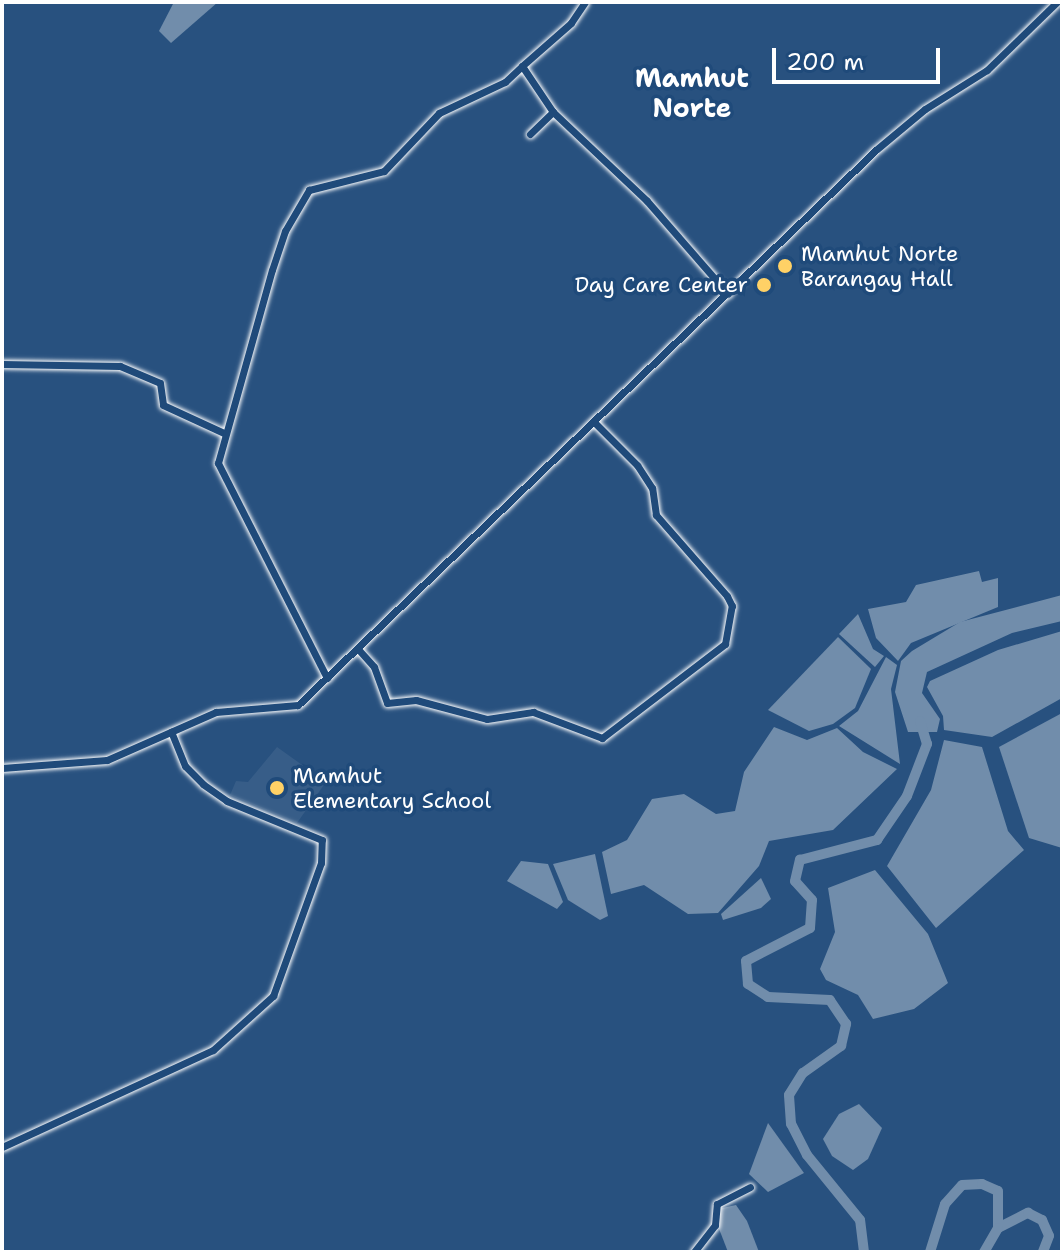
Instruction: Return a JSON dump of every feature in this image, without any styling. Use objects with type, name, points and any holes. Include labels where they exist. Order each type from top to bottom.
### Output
[{"type":"street","points":[[327,678],[224,478],[218,451],[240,391],[277,257],[300,199],[309,190],[384,171],[439,113],[505,82],[571,23],[585,2]]},
{"type":"street","points":[[2,768],[107,760],[216,712],[289,709],[358,649],[905,124],[987,70],[1057,2]]},
{"type":"street","points":[[522,66],[553,112],[647,201],[728,294]]},
{"type":"street","points":[[530,134],[553,112]]},
{"type":"street","points":[[2,364],[120,366],[160,383],[163,405],[224,433]]},
{"type":"street","points":[[358,649],[374,667],[387,703],[416,700],[487,719],[533,712],[602,738],[725,644],[732,606],[727,596],[656,515],[652,488],[637,465],[595,423]]},
{"type":"street","points":[[2,1147],[213,1050],[273,996],[321,863],[322,840],[227,801],[203,784],[185,766],[171,732]]},
{"type":"street","points":[[694,1252],[715,1225],[717,1204],[750,1187]]},
{"type":"shaded area","points":[[174,2],[218,2],[171,43],[159,31]]},
{"type":"shaded area","points":[[979,571],[982,582],[998,578],[998,607],[911,643],[898,661],[876,638],[868,609],[906,602],[916,585]]},
{"type":"shaded area","points":[[1062,595],[1062,621],[1012,633],[927,672],[922,693],[940,719],[937,732],[908,732],[895,692],[901,661],[912,651],[960,622]]},
{"type":"shaded area","points":[[858,614],[873,649],[884,656],[875,667],[839,634]]},
{"type":"shaded area","points":[[1062,631],[1062,698],[992,737],[944,730],[943,716],[927,687],[930,681],[998,650]]},
{"type":"shaded area","points":[[838,637],[871,669],[855,708],[833,724],[809,731],[768,710]]},
{"type":"shaded area","points":[[886,657],[897,665],[891,689],[900,764],[839,726],[858,711]]},
{"type":"shaded area","points":[[1062,713],[1062,848],[1029,838],[999,747]]},
{"type":"shaded area","points":[[774,727],[807,740],[837,728],[863,752],[897,769],[833,830],[769,841],[759,866],[718,913],[688,914],[644,885],[611,894],[602,852],[627,840],[652,799],[684,794],[716,814],[735,811],[744,772]]},
{"type":"shaded area","points":[[944,740],[982,747],[1008,831],[1024,850],[936,928],[887,866],[931,790]]},
{"type":"shaded area","name":"Mamhut Elementary School","points":[[277,747],[326,782],[297,823],[230,795],[236,781],[248,782]]},
{"type":"shaded area","points":[[595,854],[608,916],[600,920],[568,900],[553,864]]},
{"type":"shaded area","points":[[521,861],[548,864],[563,902],[557,909],[507,881]]},
{"type":"shaded area","points":[[875,870],[928,934],[948,983],[914,1009],[873,1019],[858,995],[826,980],[820,969],[835,932],[828,888]]},
{"type":"shaded area","points":[[761,878],[771,899],[761,908],[723,920],[721,914]]},
{"type":"shaded area","points":[[859,1104],[882,1128],[868,1159],[853,1170],[832,1156],[823,1139],[839,1114]]},
{"type":"shaded area","points":[[768,1123],[804,1173],[768,1192],[749,1174]]},
{"type":"shaded area","points":[[736,1205],[747,1221],[759,1252],[728,1252],[716,1221],[718,1209]]},
{"type":"waterway","points":[[864,1252],[860,1220],[807,1155],[791,1124],[789,1095],[803,1073],[841,1046],[846,1024],[830,1000],[768,997],[748,984],[746,961],[810,928],[812,900],[795,881],[800,860],[877,840],[907,796],[927,744],[920,721]]},
{"type":"waterway","points":[[930,1252],[945,1204],[962,1185],[982,1184],[998,1191],[998,1228],[984,1252]]},
{"type":"waterway","points":[[998,1228],[1028,1213],[1042,1220],[1049,1236],[1043,1252]]},
{"type":"place","name":"Mamhut Norte Barangay Hall","points":[[785,266]]},
{"type":"place","name":"Day Care Center","points":[[764,285]]},
{"type":"place","name":"Mamhut Elementary School","points":[[277,788]]},
{"type":"district","name":"Mamhut Norte","points":[[692,93]]}]
